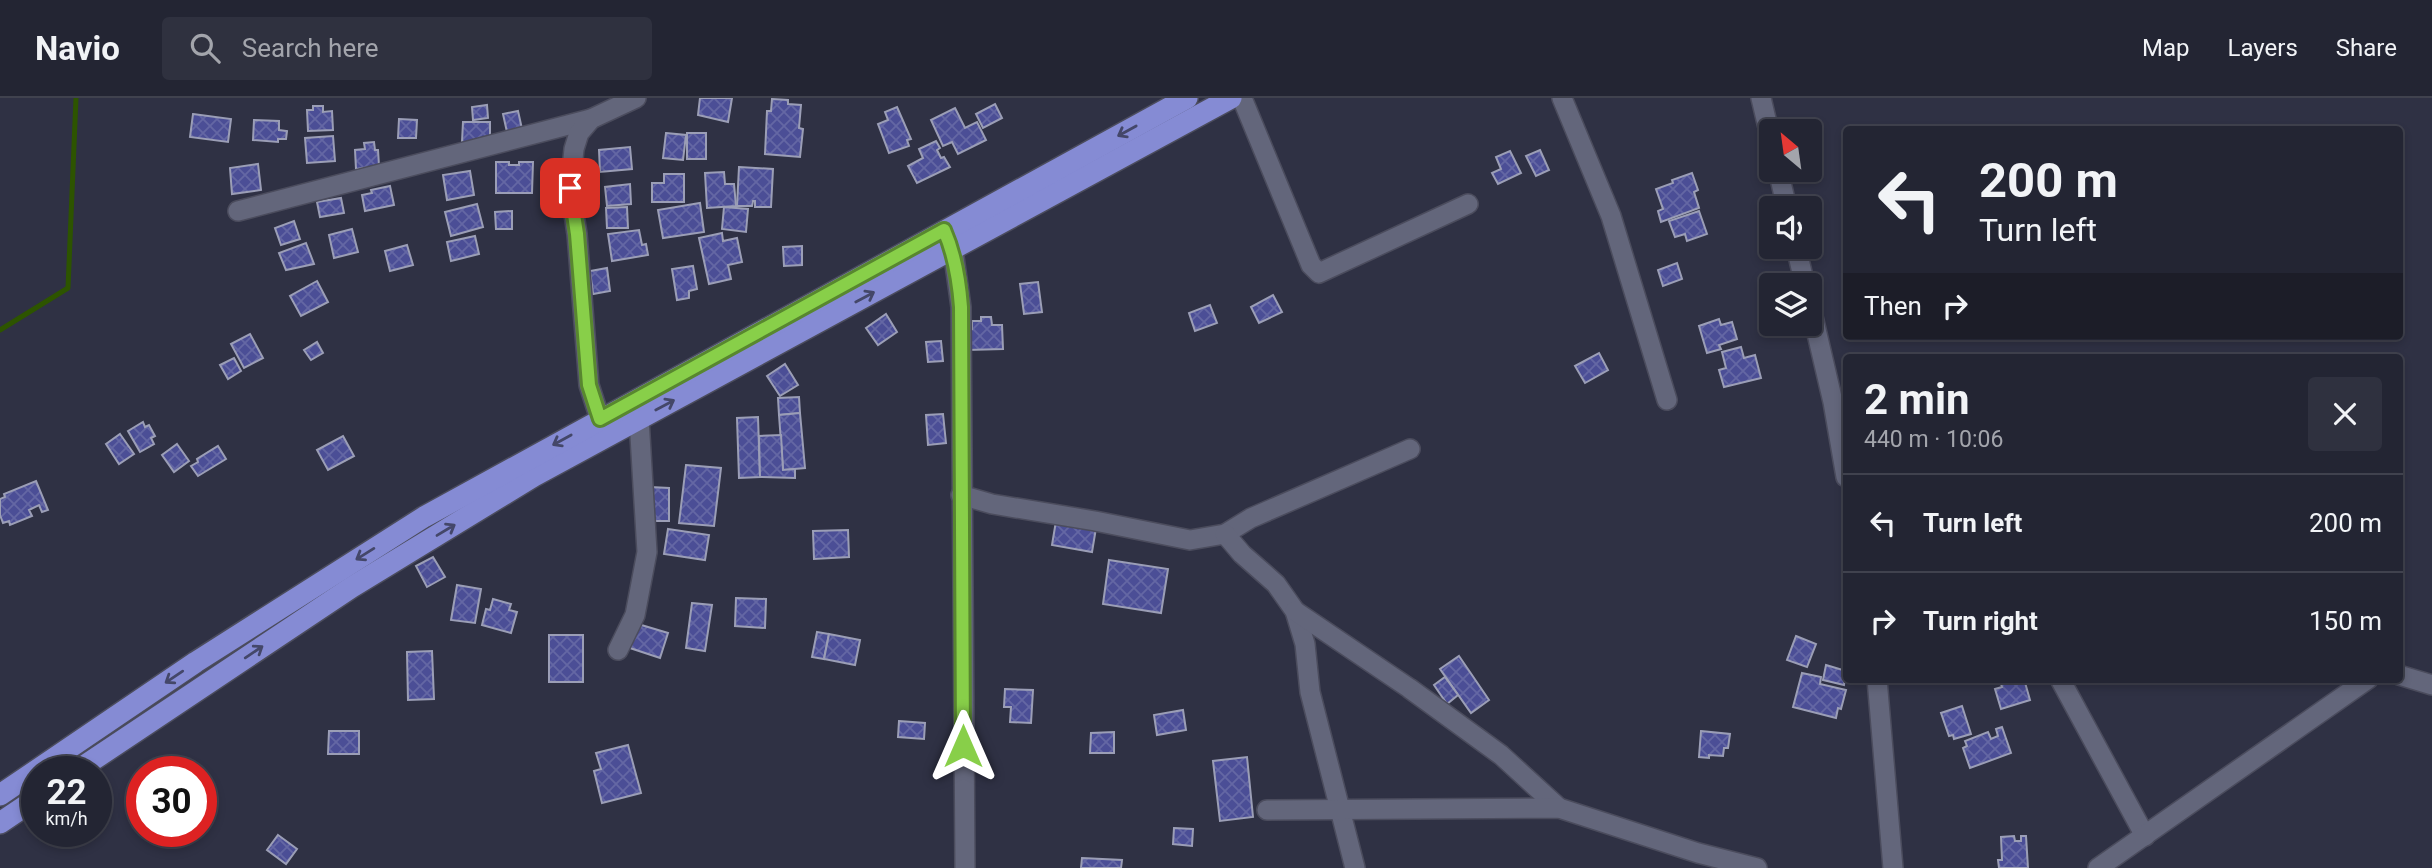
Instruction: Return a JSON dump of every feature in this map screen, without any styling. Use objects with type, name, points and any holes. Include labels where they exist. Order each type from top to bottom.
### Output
[{"type":"highway","points":[[99,756],[352,587],[534,476],[639,419],[1187,98]]},
{"type":"highway","points":[[0,795],[196,662],[424,517],[600,419],[1231,98]]},
{"type":"highway","points":[[0,823],[21,809]]},
{"type":"street","points":[[237,211],[591,119],[636,98]]},
{"type":"street","points":[[1242,98],[1311,265],[1319,273],[1468,204]]},
{"type":"street","points":[[1562,98],[1611,216],[1667,400]]},
{"type":"street","points":[[1761,98],[1766,119]]},
{"type":"street","points":[[591,119],[579,133],[574,149],[570,188],[577,234],[589,385],[600,419]]},
{"type":"street","points":[[948,240],[959,280],[961,307],[965,868]]},
{"type":"street","points":[[1818,336],[1843,460]]},
{"type":"street","points":[[618,650],[635,615],[647,552],[639,419]]},
{"type":"street","points":[[961,495],[992,504],[1190,540],[1225,534],[1251,518],[1410,449]]},
{"type":"street","points":[[1225,534],[1242,554],[1276,584],[1295,611],[1306,644],[1310,692],[1355,868]]},
{"type":"street","points":[[1295,611],[1409,688],[1501,755],[1559,807],[1697,860],[1757,868]]},
{"type":"street","points":[[2403,676],[2432,685]]},
{"type":"street","points":[[1877,683],[1893,868]]},
{"type":"street","points":[[2062,683],[2145,836]]},
{"type":"street","points":[[2098,868],[2362,683]]},
{"type":"street","points":[[1266,810],[1559,807]]},
{"type":"building","points":[[700,98],[732,98],[728,122],[698,115]]},
{"type":"building","points":[[772,99],[788,100],[788,104],[801,105],[799,128],[803,129],[800,157],[765,154],[767,111],[771,111]]},
{"type":"building","points":[[995,104],[1002,118],[983,128],[976,114]]},
{"type":"building","points":[[487,105],[488,118],[473,120],[472,107]]},
{"type":"building","points":[[313,106],[323,106],[323,112],[332,111],[333,130],[308,131],[307,110],[313,110]]},
{"type":"building","points":[[897,107],[911,139],[907,140],[909,146],[889,153],[878,124],[888,120],[885,112]]},
{"type":"building","points":[[955,108],[965,128],[977,122],[986,140],[958,154],[952,142],[943,146],[931,120]]},
{"type":"building","points":[[518,111],[522,129],[507,132],[503,114]]},
{"type":"building","points":[[193,114],[231,119],[228,142],[190,137]]},
{"type":"building","points":[[399,119],[417,120],[416,138],[398,138]]},
{"type":"building","points":[[254,120],[279,121],[279,130],[287,131],[286,139],[278,139],[278,142],[253,140]]},
{"type":"building","points":[[463,122],[490,122],[490,142],[462,142]]},
{"type":"building","points":[[666,133],[686,135],[683,160],[663,158]]},
{"type":"building","points":[[687,133],[706,133],[706,159],[687,159]]},
{"type":"building","points":[[333,136],[335,161],[307,163],[305,138]]},
{"type":"building","points":[[936,141],[941,158],[944,157],[950,167],[917,183],[908,166],[923,158],[919,149]]},
{"type":"building","points":[[374,142],[375,150],[378,150],[379,166],[356,169],[355,150],[365,149],[364,143]]},
{"type":"building","points":[[630,147],[632,169],[600,172],[599,150]]},
{"type":"building","points":[[1540,150],[1549,170],[1536,176],[1526,156]]},
{"type":"building","points":[[1510,151],[1521,173],[1498,184],[1492,173],[1501,169],[1496,157]]},
{"type":"building","points":[[496,162],[519,165],[519,162],[533,162],[532,193],[496,193]]},
{"type":"building","points":[[258,164],[261,190],[232,194],[230,168]]},
{"type":"building","points":[[739,167],[773,169],[771,207],[755,207],[755,201],[752,206],[737,206]]},
{"type":"building","points":[[470,171],[474,195],[447,200],[443,175]]},
{"type":"building","points":[[724,172],[725,184],[734,184],[736,206],[707,208],[705,173]]},
{"type":"building","points":[[1692,173],[1698,190],[1694,192],[1699,208],[1661,222],[1658,211],[1663,209],[1656,189]]},
{"type":"building","points":[[664,174],[684,174],[684,202],[652,202],[652,183],[664,183]]},
{"type":"building","points":[[630,184],[631,204],[607,206],[605,187]]},
{"type":"building","points":[[390,186],[394,205],[365,211],[362,195]]},
{"type":"building","points":[[341,198],[344,213],[320,217],[317,202]]},
{"type":"building","points":[[700,203],[704,232],[663,238],[658,210]]},
{"type":"building","points":[[477,204],[483,227],[451,236],[445,212]]},
{"type":"building","points":[[627,207],[628,228],[607,228],[606,208]]},
{"type":"building","points":[[724,207],[748,209],[746,232],[722,229]]},
{"type":"building","points":[[512,211],[512,229],[496,229],[495,212]]},
{"type":"building","points":[[1699,211],[1707,234],[1687,241],[1685,234],[1675,237],[1669,221]]},
{"type":"building","points":[[294,221],[300,239],[281,245],[275,228]]},
{"type":"building","points":[[352,229],[358,252],[334,258],[329,235]]},
{"type":"building","points":[[639,230],[642,245],[646,244],[648,255],[612,261],[608,234]]},
{"type":"building","points":[[722,233],[723,241],[737,238],[742,262],[728,265],[731,279],[709,284],[699,238]]},
{"type":"building","points":[[475,236],[479,254],[451,261],[447,242]]},
{"type":"building","points":[[306,243],[314,264],[286,270],[279,253]]},
{"type":"building","points":[[407,245],[413,265],[390,271],[385,251]]},
{"type":"building","points":[[802,246],[802,265],[784,266],[783,247]]},
{"type":"building","points":[[1677,263],[1682,279],[1663,286],[1658,270]]},
{"type":"building","points":[[693,266],[697,289],[689,291],[689,298],[677,300],[672,269]]},
{"type":"building","points":[[607,268],[610,291],[593,294],[590,271]]},
{"type":"building","points":[[317,281],[328,302],[301,316],[290,296]]},
{"type":"building","points":[[1038,282],[1042,312],[1024,314],[1020,284]]},
{"type":"building","points":[[1273,295],[1282,312],[1259,323],[1251,307]]},
{"type":"building","points":[[1210,305],[1217,323],[1195,331],[1189,313]]},
{"type":"building","points":[[886,314],[897,332],[878,345],[866,328]]},
{"type":"building","points":[[981,317],[991,317],[992,325],[1002,325],[1003,349],[967,350],[967,329],[972,329],[972,321],[981,321]]},
{"type":"building","points":[[1719,319],[1721,325],[1732,322],[1737,339],[1719,345],[1721,349],[1707,353],[1699,326]]},
{"type":"building","points":[[250,334],[263,358],[244,368],[231,344]]},
{"type":"building","points":[[941,341],[943,361],[928,362],[926,342]]},
{"type":"building","points":[[317,342],[323,353],[311,360],[304,350]]},
{"type":"building","points":[[1741,347],[1744,358],[1755,355],[1761,378],[1724,387],[1719,370],[1726,368],[1722,352]]},
{"type":"building","points":[[1599,353],[1608,370],[1585,383],[1575,366]]},
{"type":"building","points":[[234,358],[241,371],[228,379],[220,365]]},
{"type":"building","points":[[785,364],[798,385],[780,396],[767,376]]},
{"type":"building","points":[[799,397],[800,413],[779,415],[778,398]]},
{"type":"building","points":[[800,413],[805,468],[783,470],[779,415]]},
{"type":"building","points":[[943,414],[946,443],[928,445],[926,415]]},
{"type":"building","points":[[758,417],[760,477],[739,478],[737,418]]},
{"type":"building","points":[[143,422],[145,427],[149,425],[155,436],[151,438],[154,444],[140,452],[128,431]]},
{"type":"building","points":[[120,434],[134,454],[119,464],[106,444]]},
{"type":"building","points":[[781,435],[783,470],[795,469],[795,478],[760,477],[759,436]]},
{"type":"building","points":[[343,436],[354,456],[328,470],[317,450]]},
{"type":"building","points":[[177,444],[189,461],[174,472],[162,455]]},
{"type":"building","points":[[218,446],[226,459],[198,476],[191,466]]},
{"type":"building","points":[[686,465],[721,468],[714,526],[679,523]]},
{"type":"building","points":[[36,481],[48,510],[42,512],[39,505],[29,510],[32,516],[10,525],[9,521],[3,523],[0,499],[5,497],[4,494]]},
{"type":"building","points":[[650,487],[669,488],[669,521],[649,521]]},
{"type":"building","points":[[1056,521],[1096,528],[1092,552],[1052,545]]},
{"type":"building","points":[[668,529],[709,535],[705,560],[664,554]]},
{"type":"building","points":[[848,530],[849,557],[814,559],[813,531]]},
{"type":"building","points":[[433,557],[445,577],[427,587],[416,566]]},
{"type":"building","points":[[1109,560],[1168,569],[1161,613],[1103,604]]},
{"type":"building","points":[[457,585],[481,589],[475,623],[451,620]]},
{"type":"building","points":[[736,598],[766,599],[765,628],[735,626]]},
{"type":"building","points":[[493,599],[511,604],[509,610],[517,612],[511,633],[482,625],[486,609],[490,610]]},
{"type":"building","points":[[692,603],[712,605],[705,651],[686,648]]},
{"type":"building","points":[[638,624],[668,633],[660,658],[630,648]]},
{"type":"building","points":[[817,632],[829,634],[824,659],[812,657]]},
{"type":"building","points":[[829,634],[860,640],[855,665],[824,659]]},
{"type":"building","points":[[549,635],[583,635],[583,682],[549,682]]},
{"type":"building","points":[[1796,636],[1816,644],[1807,667],[1787,660]]},
{"type":"building","points":[[432,651],[434,699],[408,700],[407,652]]},
{"type":"building","points":[[1459,656],[1489,700],[1471,713],[1440,669]]},
{"type":"building","points":[[1826,665],[1843,670],[1844,685],[1823,680]]},
{"type":"building","points":[[1802,673],[1821,677],[1820,684],[1846,690],[1836,718],[1793,707]]},
{"type":"building","points":[[1445,677],[1458,695],[1447,704],[1434,685]]},
{"type":"building","points":[[2025,683],[2030,700],[2001,709],[1995,689],[2002,687],[2001,684]]},
{"type":"building","points":[[1005,689],[1033,690],[1031,723],[1010,722],[1011,707],[1004,707]]},
{"type":"building","points":[[1962,706],[1971,734],[1954,739],[1953,735],[1949,736],[1941,713]]},
{"type":"building","points":[[1183,710],[1186,730],[1157,735],[1154,715]]},
{"type":"building","points":[[899,721],[925,723],[924,739],[898,737]]},
{"type":"building","points":[[2002,727],[2011,753],[1970,768],[1963,748],[1967,746],[1965,741],[1988,732],[1991,739],[1998,736],[1996,729]]},
{"type":"building","points":[[329,731],[359,731],[359,754],[328,754]]},
{"type":"building","points":[[1701,731],[1730,734],[1728,748],[1724,748],[1723,756],[1699,757]]},
{"type":"building","points":[[1114,732],[1114,753],[1090,753],[1091,733]]},
{"type":"building","points":[[628,745],[641,793],[602,803],[594,771],[601,769],[596,753]]},
{"type":"building","points":[[1247,757],[1253,817],[1220,821],[1213,761]]},
{"type":"building","points":[[1174,828],[1193,829],[1192,846],[1173,844]]},
{"type":"building","points":[[278,835],[297,849],[286,864],[267,850]]},
{"type":"building","points":[[2014,836],[2015,841],[2021,841],[2021,836],[2026,836],[2028,868],[1999,868],[1998,860],[2002,860],[2001,837]]},
{"type":"building","points":[[1082,858],[1122,860],[1121,868],[1081,868]]},
{"type":"waterway","points":[[0,330],[68,288],[76,98]]},
{"type":"route","points":[[570,188],[577,234],[589,385],[600,419],[944,230],[953,250],[961,307],[963,746]]}]
